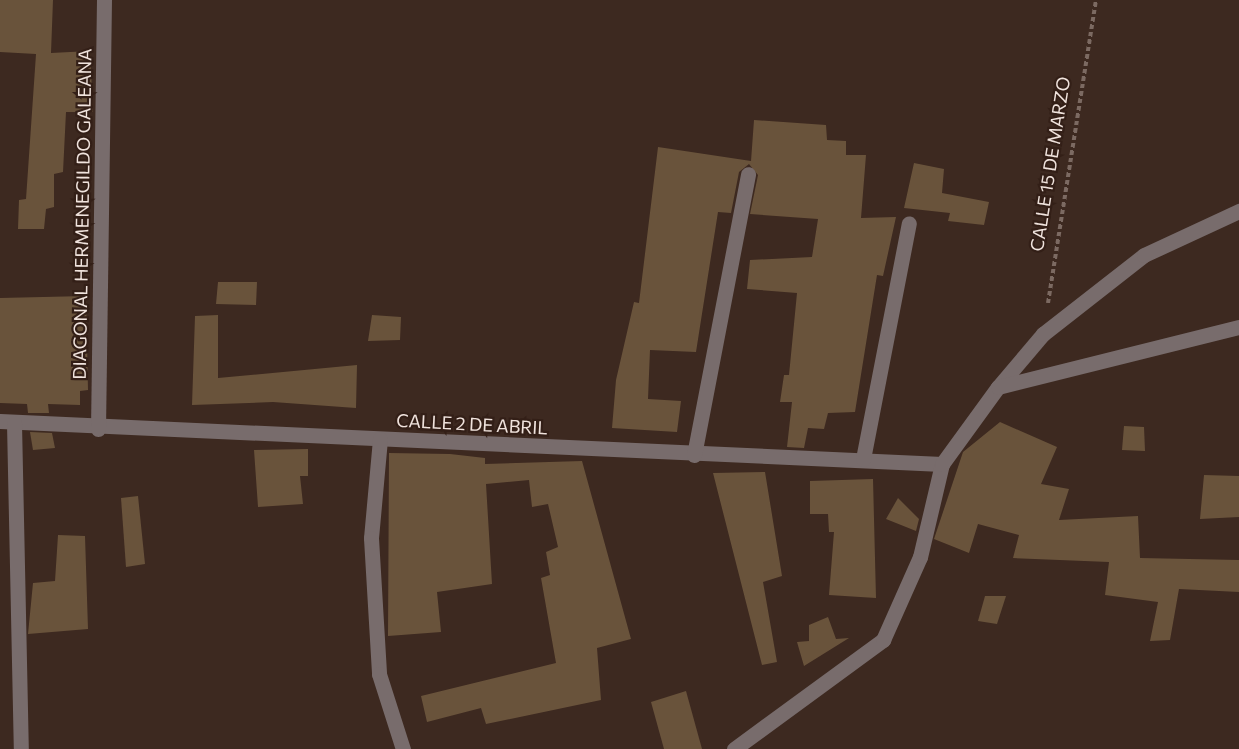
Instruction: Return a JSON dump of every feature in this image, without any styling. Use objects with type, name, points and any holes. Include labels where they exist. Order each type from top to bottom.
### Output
[{"type":"street","name":"DIAGONAL HERMENEGILDO GALEANA","points":[[98,429],[104,0]]},
{"type":"street","points":[[694,455],[748,174]]},
{"type":"street","points":[[734,749],[883,640],[921,557],[942,464],[999,387],[1043,334],[1144,255],[1239,211]]},
{"type":"street","points":[[863,459],[909,223]]},
{"type":"street","points":[[999,387],[1239,327]]},
{"type":"street","name":"CALLE 2 DE ABRIL","points":[[7,422],[98,429],[942,464]]},
{"type":"street","points":[[7,422],[21,749]]},
{"type":"street","points":[[380,439],[371,538],[379,674],[403,749]]},
{"type":"path","name":"CALLE 15 DE MARZO","points":[[1043,334],[1096,0]]},
{"type":"building","points":[[0,0],[53,0],[51,53],[90,51],[93,112],[66,112],[63,172],[54,174],[54,207],[46,209],[44,229],[18,229],[19,200],[26,199],[36,54],[0,52]]},
{"type":"building","points":[[754,120],[826,125],[827,140],[846,141],[846,155],[866,155],[861,218],[896,217],[883,276],[877,275],[855,412],[828,413],[824,429],[808,428],[804,448],[787,447],[792,402],[780,402],[784,375],[789,375],[797,293],[747,289],[750,260],[812,257],[818,219],[750,214],[758,175],[749,164],[739,172],[731,213],[718,212],[696,352],[650,350],[648,399],[681,401],[677,432],[612,428],[616,380],[634,302],[639,303],[658,147],[751,161]]},
{"type":"building","points":[[914,163],[944,169],[942,193],[989,202],[984,225],[948,221],[950,213],[904,208]]},
{"type":"building","points":[[218,282],[257,282],[256,305],[216,304]]},
{"type":"building","points":[[86,296],[88,390],[80,391],[80,405],[48,404],[49,413],[28,413],[27,404],[0,403],[0,298]]},
{"type":"building","points":[[218,315],[218,378],[357,365],[356,408],[273,402],[192,405],[195,316]]},
{"type":"building","points":[[372,315],[401,317],[400,340],[368,341]]},
{"type":"building","points":[[1000,422],[1057,447],[1041,484],[1069,489],[1059,520],[1138,516],[1140,558],[1239,560],[1239,592],[1179,589],[1170,640],[1150,641],[1158,602],[1105,595],[1109,562],[1013,558],[1019,535],[978,524],[969,553],[934,539],[963,452]]},
{"type":"building","points":[[1124,426],[1144,427],[1145,451],[1122,450]]},
{"type":"building","points":[[30,432],[52,433],[55,448],[33,450]]},
{"type":"building","points":[[308,449],[308,476],[300,476],[303,504],[258,507],[254,450]]},
{"type":"building","points":[[389,453],[450,454],[485,458],[485,464],[582,461],[631,639],[597,648],[601,700],[486,724],[481,708],[427,722],[421,696],[556,663],[541,578],[550,575],[546,552],[558,547],[548,504],[532,507],[529,480],[486,484],[492,584],[437,592],[441,632],[388,636]]},
{"type":"building","points":[[765,472],[782,576],[763,582],[777,662],[762,665],[713,473]]},
{"type":"building","points":[[1204,475],[1239,476],[1239,517],[1200,519]]},
{"type":"building","points":[[873,479],[876,598],[829,595],[834,532],[829,532],[828,514],[810,514],[810,481]]},
{"type":"building","points":[[138,496],[145,564],[126,567],[121,498]]},
{"type":"building","points":[[898,498],[919,519],[916,531],[886,519]]},
{"type":"building","points":[[58,535],[85,536],[88,629],[28,634],[33,583],[55,581]]},
{"type":"building","points":[[985,596],[1006,596],[997,624],[978,621]]},
{"type":"building","points":[[828,617],[836,639],[849,638],[804,666],[797,642],[809,641],[809,625]]},
{"type":"building","points":[[686,691],[702,749],[664,749],[651,702]]}]
